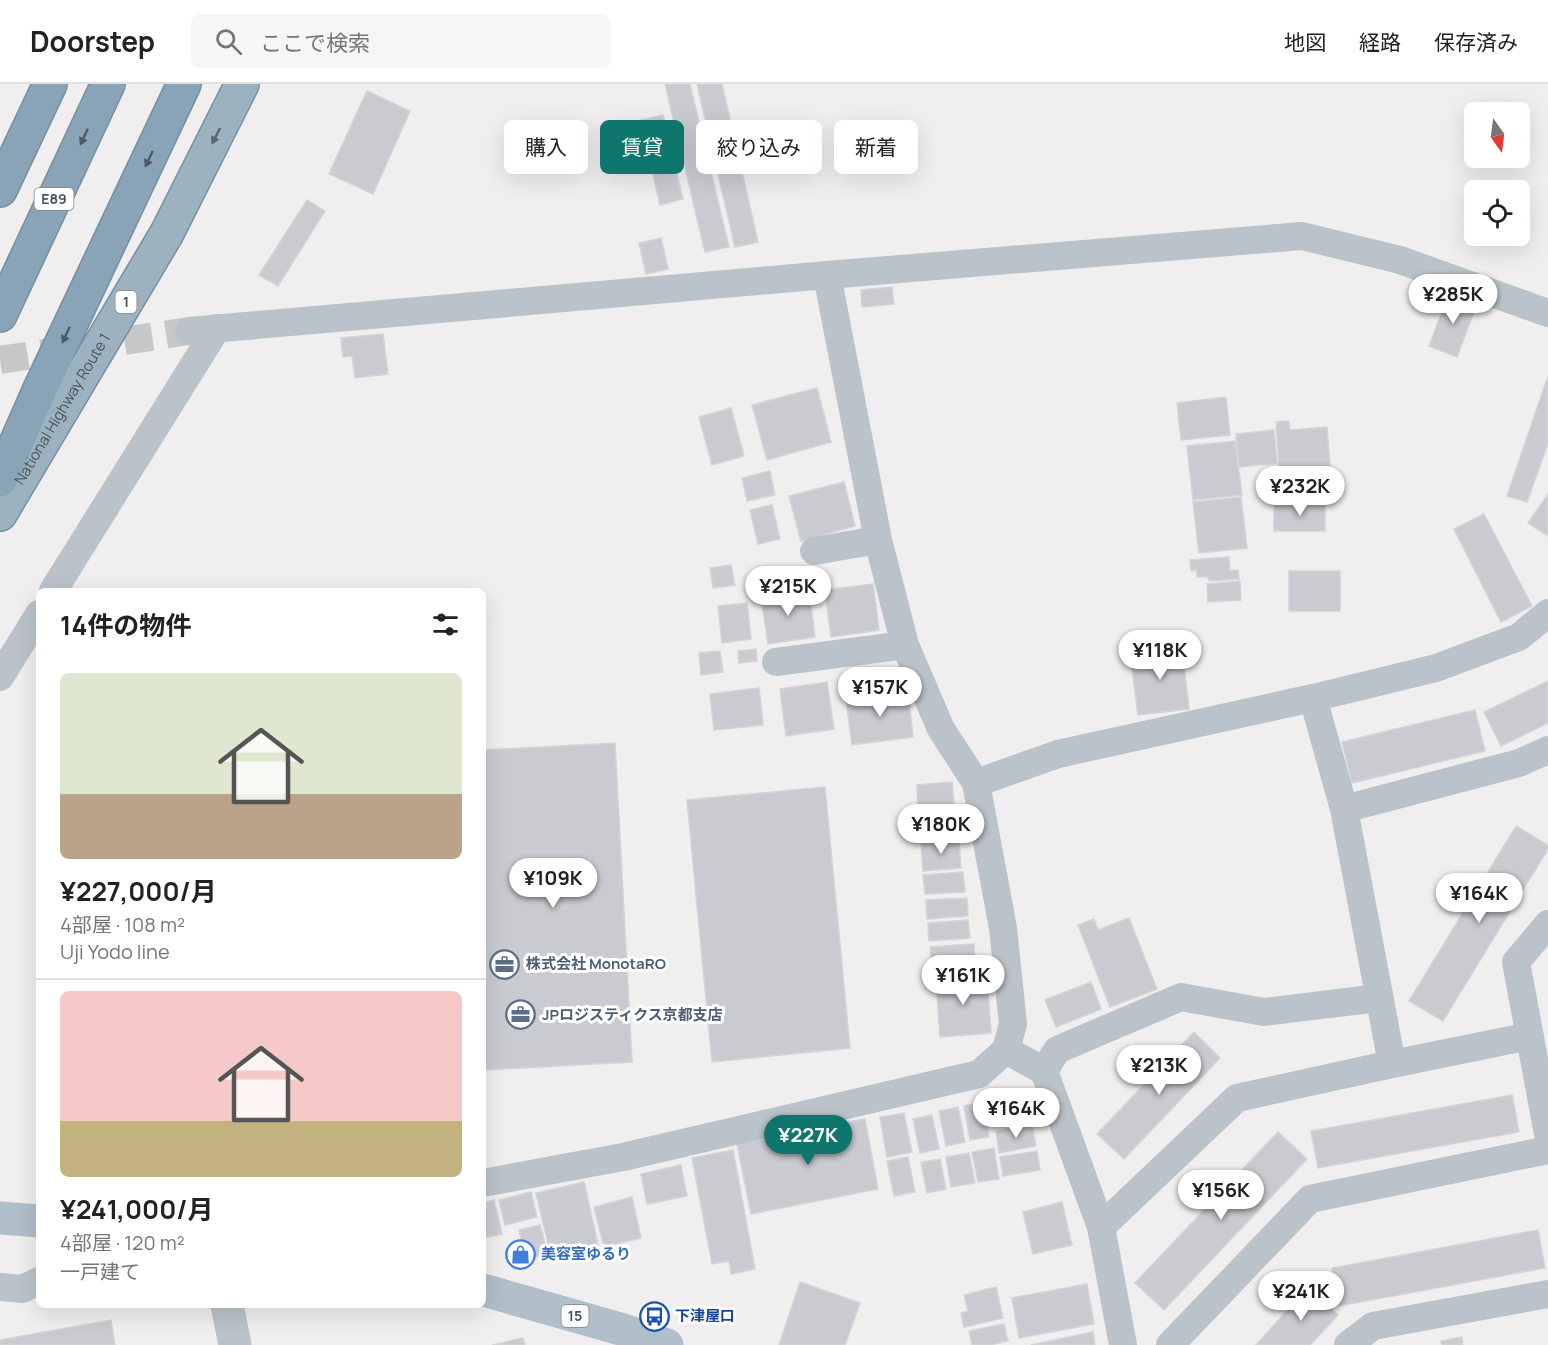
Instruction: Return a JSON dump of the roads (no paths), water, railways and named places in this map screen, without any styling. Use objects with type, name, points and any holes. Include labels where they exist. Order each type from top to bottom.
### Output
[{"type":"highway","points":[[0,190],[50,84]]},
{"type":"highway","name":"E89","points":[[0,315],[108,84]]},
{"type":"highway","name":"National Highway Route 1","points":[[0,514],[167,233],[242,84]]},
{"type":"highway","points":[[0,480],[40,389],[179,95]]},
{"type":"main road","points":[[0,1218],[36,1221]]},
{"type":"main road","name":"15","points":[[486,1291],[624,1330],[667,1345]]},
{"type":"street","points":[[189,331],[1302,236],[1400,260],[1548,313]]},
{"type":"street","points":[[486,1182],[623,1157],[979,1074],[1006,1050],[1013,1024],[1004,938],[976,783],[941,729],[905,645],[878,540],[827,275]]},
{"type":"street","points":[[55,588],[217,328]]},
{"type":"street","points":[[814,551],[878,540]]},
{"type":"street","points":[[976,783],[1058,754],[1313,698],[1446,664],[1519,637],[1548,613]]},
{"type":"street","points":[[0,677],[36,619]]},
{"type":"street","points":[[776,662],[905,645]]},
{"type":"street","points":[[1313,698],[1344,809],[1392,1064]]},
{"type":"street","points":[[1344,809],[1518,763],[1548,750]]},
{"type":"street","points":[[1548,924],[1516,962],[1548,1134]]},
{"type":"street","points":[[1044,1071],[1057,1050],[1181,998],[1264,1012],[1380,998]]},
{"type":"street","points":[[1101,1227],[1237,1098],[1530,1036]]},
{"type":"street","points":[[1006,1050],[1044,1071],[1101,1227],[1123,1345]]},
{"type":"street","points":[[1170,1345],[1310,1199],[1548,1150]]},
{"type":"street","points":[[1348,1345],[1373,1326],[1548,1294]]},
{"type":"street","points":[[228,1308],[235,1345]]},
{"type":"tunnel","points":[[0,360],[189,331]]},
{"type":"place","name":"株式会社 MonotaRO","points":[[505,964]]},
{"type":"place","name":"JPロジスティクス京都支店","points":[[521,1015]]},
{"type":"place","name":"美容室ゆるり","points":[[520,1254]]},
{"type":"place","name":"下津屋口","points":[[654,1316]]}]
